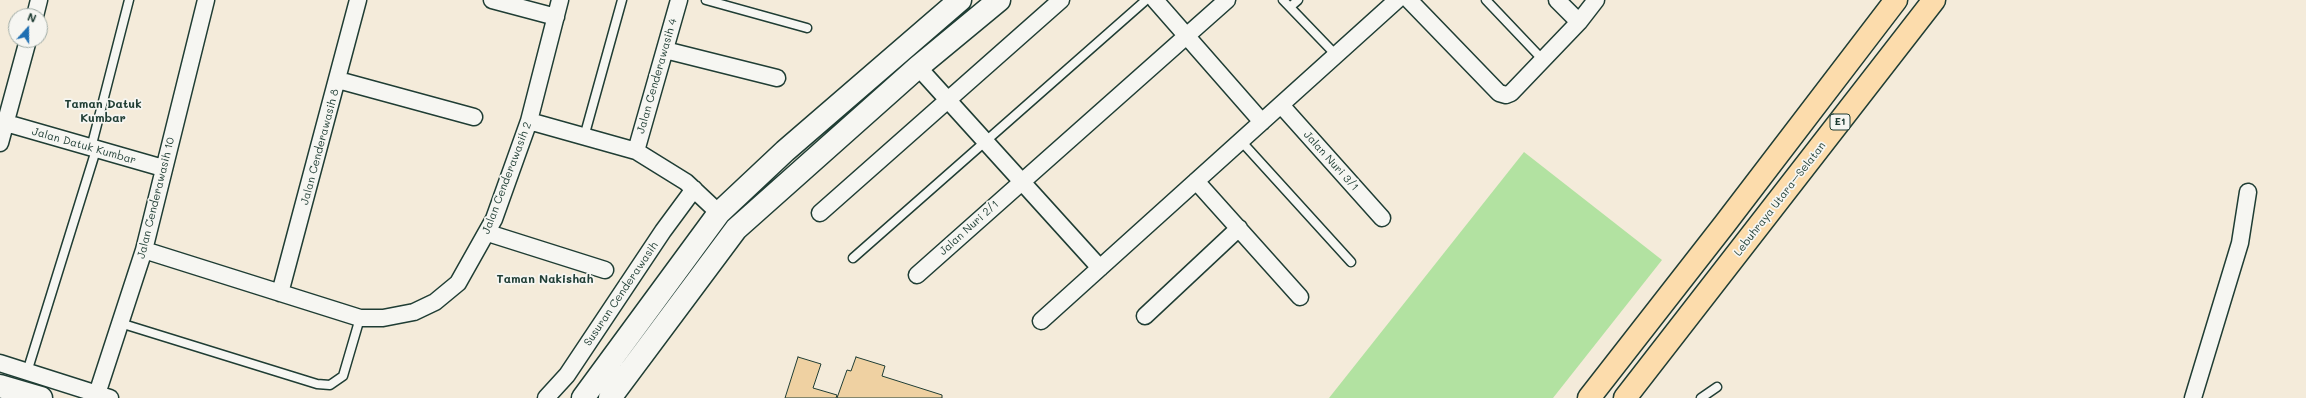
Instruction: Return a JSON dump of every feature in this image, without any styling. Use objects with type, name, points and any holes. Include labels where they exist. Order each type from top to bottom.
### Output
[{"type":"highway","points":[[1589,398],[1724,225],[1896,0]]},
{"type":"highway","name":"Lebuhraya Utara–Selatan","points":[[1626,398],[1934,0]]},
{"type":"main road","points":[[583,398],[719,213],[785,151],[960,0]]},
{"type":"main road","points":[[610,398],[736,229],[918,67],[999,0]]},
{"type":"main road","points":[[0,386],[41,398]]},
{"type":"street","name":"Jalan Cenderawasih 10","points":[[104,396],[120,323],[144,250],[206,0]]},
{"type":"street","name":"Jalan Cenderawasih 8","points":[[280,293],[338,80],[358,0]]},
{"type":"street","points":[[492,0],[556,17]]},
{"type":"street","name":"Jalan Cenderawasih 2","points":[[144,250],[360,318],[383,318],[414,312],[435,302],[458,283],[488,233],[529,121],[560,0]]},
{"type":"street","name":"Jalan Cenderawasih 4","points":[[636,151],[678,0]]},
{"type":"street","points":[[820,213],[1061,0]]},
{"type":"street","points":[[1155,0],[1262,122]]},
{"type":"street","name":"Jalan Nuri 2/1","points":[[917,275],[1227,0]]},
{"type":"street","points":[[1041,321],[1397,0]]},
{"type":"street","points":[[1409,0],[1499,93],[1506,95],[1511,93],[1543,60],[1579,22],[1596,0]]},
{"type":"street","points":[[1557,0],[1579,22]]},
{"type":"street","points":[[0,143],[26,48]]},
{"type":"street","points":[[665,50],[777,78]]},
{"type":"street","points":[[918,67],[1100,268]]},
{"type":"street","points":[[338,80],[474,117]]},
{"type":"street","name":"Jalan Nuri 3/1","points":[[1281,105],[1382,218]]},
{"type":"street","points":[[529,121],[636,151],[661,165],[694,189],[719,213]]},
{"type":"street","name":"Jalan Datuk Kumbar","points":[[6,123],[164,168]]},
{"type":"street","points":[[1196,181],[1300,297]]},
{"type":"street","name":"Susuran Cenderawasih","points":[[546,398],[567,375],[663,231],[694,189]]},
{"type":"street","points":[[2193,398],[2240,243],[2248,192]]},
{"type":"street","points":[[1146,316],[1239,228]]},
{"type":"street","points":[[488,233],[605,270]]},
{"type":"street","points":[[0,363],[104,396]]},
{"type":"lane","points":[[27,372],[94,149],[129,0]]},
{"type":"lane","points":[[584,137],[622,0]]},
{"type":"lane","points":[[706,0],[808,28]]},
{"type":"lane","points":[[853,258],[1146,0]]},
{"type":"lane","points":[[1283,0],[1336,55]]},
{"type":"lane","points":[[1290,7],[1298,0]]},
{"type":"lane","points":[[1486,0],[1543,60]]},
{"type":"lane","points":[[1241,141],[1351,262]]},
{"type":"lane","points":[[120,323],[317,384],[330,385],[343,376],[360,318]]},
{"type":"lane","points":[[1701,398],[1717,388]]},
{"type":"green space","points":[[1524,152],[1662,260],[1553,398],[1329,398]]},
{"type":"building","points":[[798,357],[821,364],[813,388],[837,395],[836,398],[785,398]]},
{"type":"building","points":[[856,357],[885,366],[882,376],[942,395],[942,398],[837,398],[847,370],[851,371]]},
{"type":"district","name":"Taman Datuk Kumbar","points":[[103,111]]},
{"type":"district","name":"Taman Nakishah","points":[[545,279]]}]
